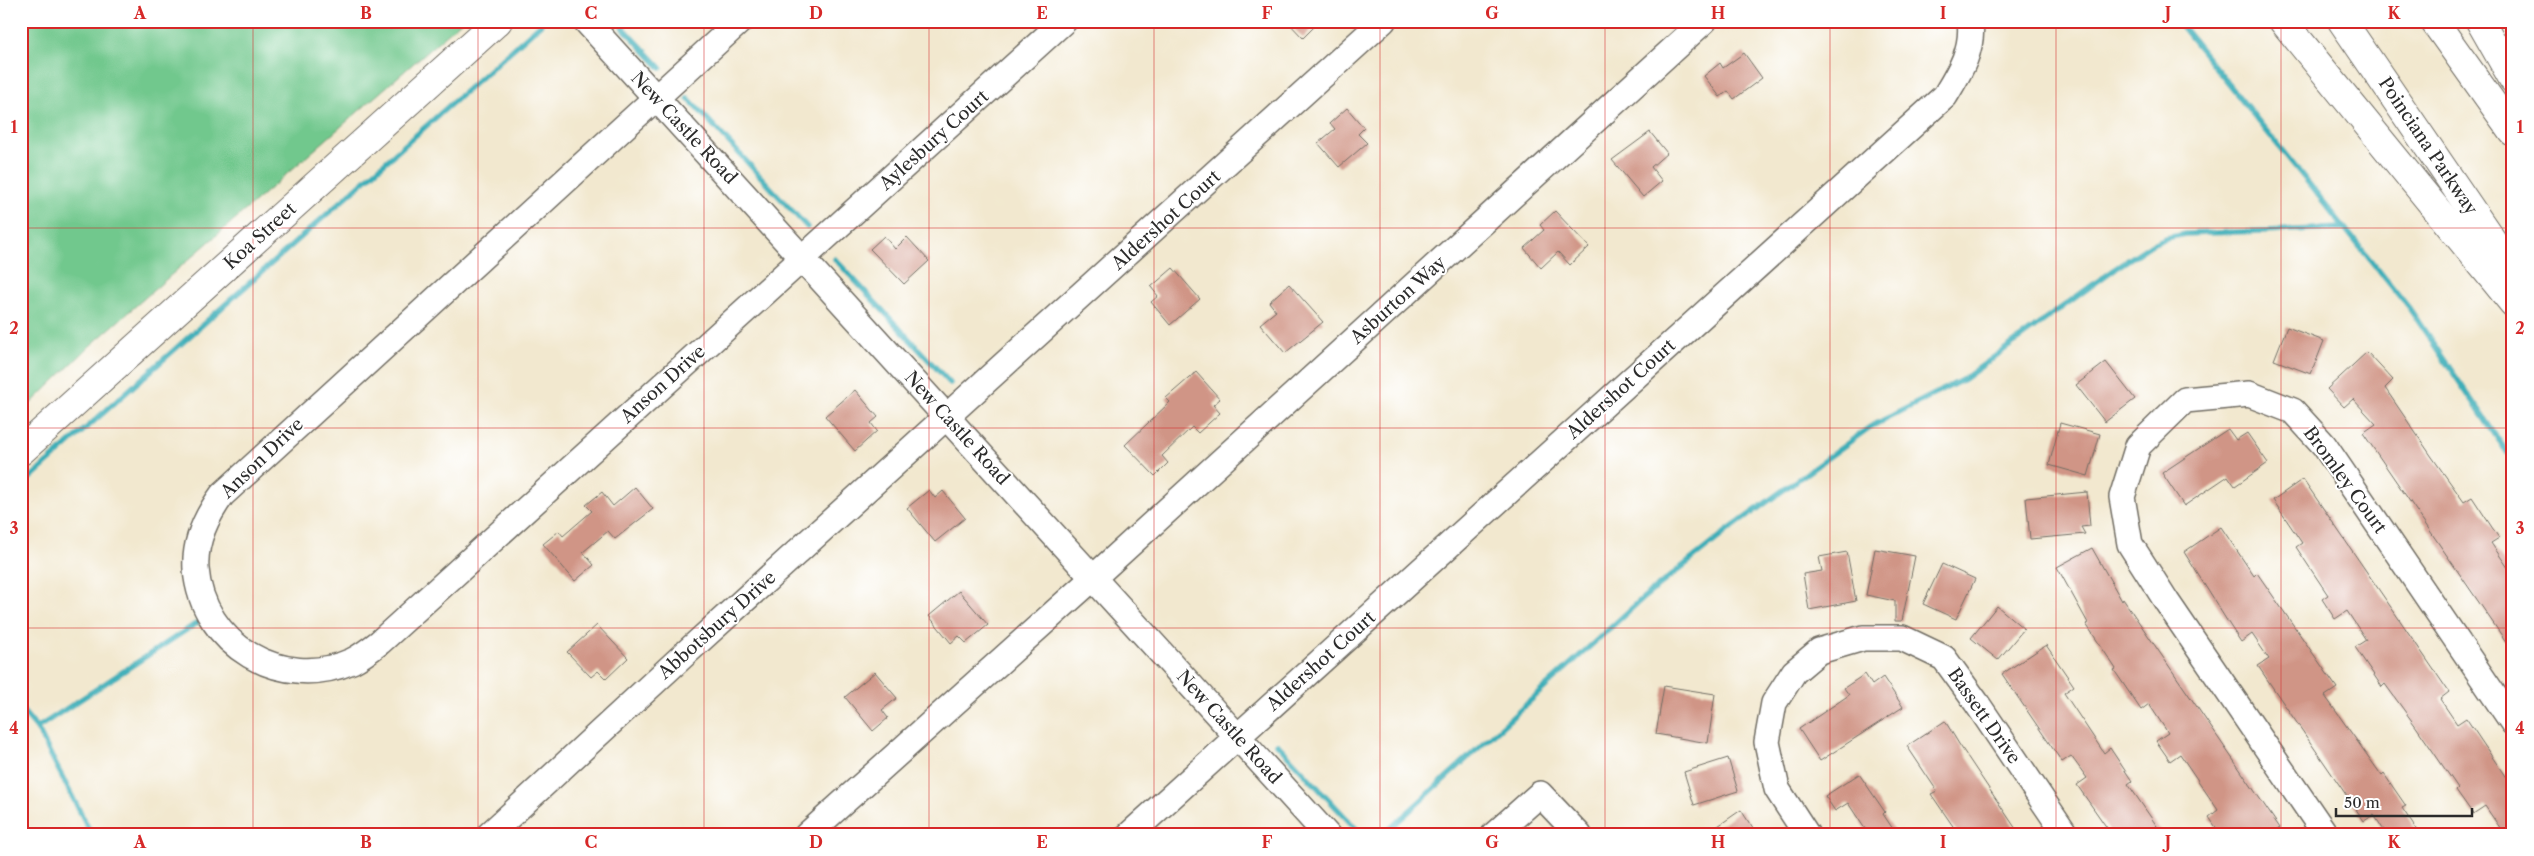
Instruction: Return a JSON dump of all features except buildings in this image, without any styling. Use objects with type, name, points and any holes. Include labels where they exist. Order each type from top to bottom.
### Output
[{"type":"main road","name":"Koa Street","points":[[21,451],[498,21]]},
{"type":"main road","points":[[2283,21],[2513,303]]},
{"type":"main road","name":"Poinciana Parkway","points":[[2342,21],[2513,271]]},
{"type":"main road","points":[[2434,21],[2513,132]]},
{"type":"main road","points":[[2480,21],[2513,79]]},
{"type":"street","name":"New Castle Road","points":[[586,21],[1326,835]]},
{"type":"street","points":[[656,98],[740,21]]},
{"type":"street","name":"Aylesbury Court","points":[[803,258],[1064,21]]},
{"type":"street","name":"Aldershot Court","points":[[948,418],[1383,21]]},
{"type":"street","name":"Asburton Way","points":[[1092,578],[1704,21]]},
{"type":"street","name":"Aldershot Court","points":[[1129,835],[1945,96],[1966,61],[1971,30],[1970,21]]},
{"type":"street","name":"Anson Drive","points":[[656,98],[222,495],[202,528],[196,568],[199,587],[206,607],[222,632],[251,658],[276,668],[290,671],[320,670],[337,666],[367,652],[803,258]]},
{"type":"street","name":"Bromley Court","points":[[2326,835],[2167,602],[2130,544],[2122,497],[2138,446],[2186,400],[2249,394],[2293,411],[2324,445],[2513,723]]},
{"type":"street","name":"Abbotsbury Drive","points":[[489,835],[687,652],[948,418]]},
{"type":"street","points":[[807,835],[1092,578]]},
{"type":"street","name":"Bassett Drive","points":[[1807,835],[1777,789],[1766,742],[1774,703],[1794,672],[1819,651],[1863,638],[1902,638],[1944,658],[2066,835]]},
{"type":"street","points":[[1494,835],[1540,794],[1566,830]]},
{"type":"green space","points":[[21,21],[462,21],[91,345],[21,413]]},
{"type":"waterway","points":[[617,21],[661,68]]},
{"type":"waterway","points":[[2178,21],[2409,308],[2513,461]]},
{"type":"waterway","points":[[21,486],[541,24]]},
{"type":"waterway","points":[[688,98],[807,227]]},
{"type":"waterway","points":[[1383,835],[1643,598],[1727,531],[1870,427],[1964,379],[2113,270],[2152,244],[2166,238],[2186,234],[2345,228]]},
{"type":"waterway","points":[[835,259],[950,383]]},
{"type":"waterway","points":[[37,728],[197,623]]},
{"type":"waterway","points":[[21,709],[37,728],[92,835]]},
{"type":"waterway","points":[[1277,744],[1362,835]]}]
